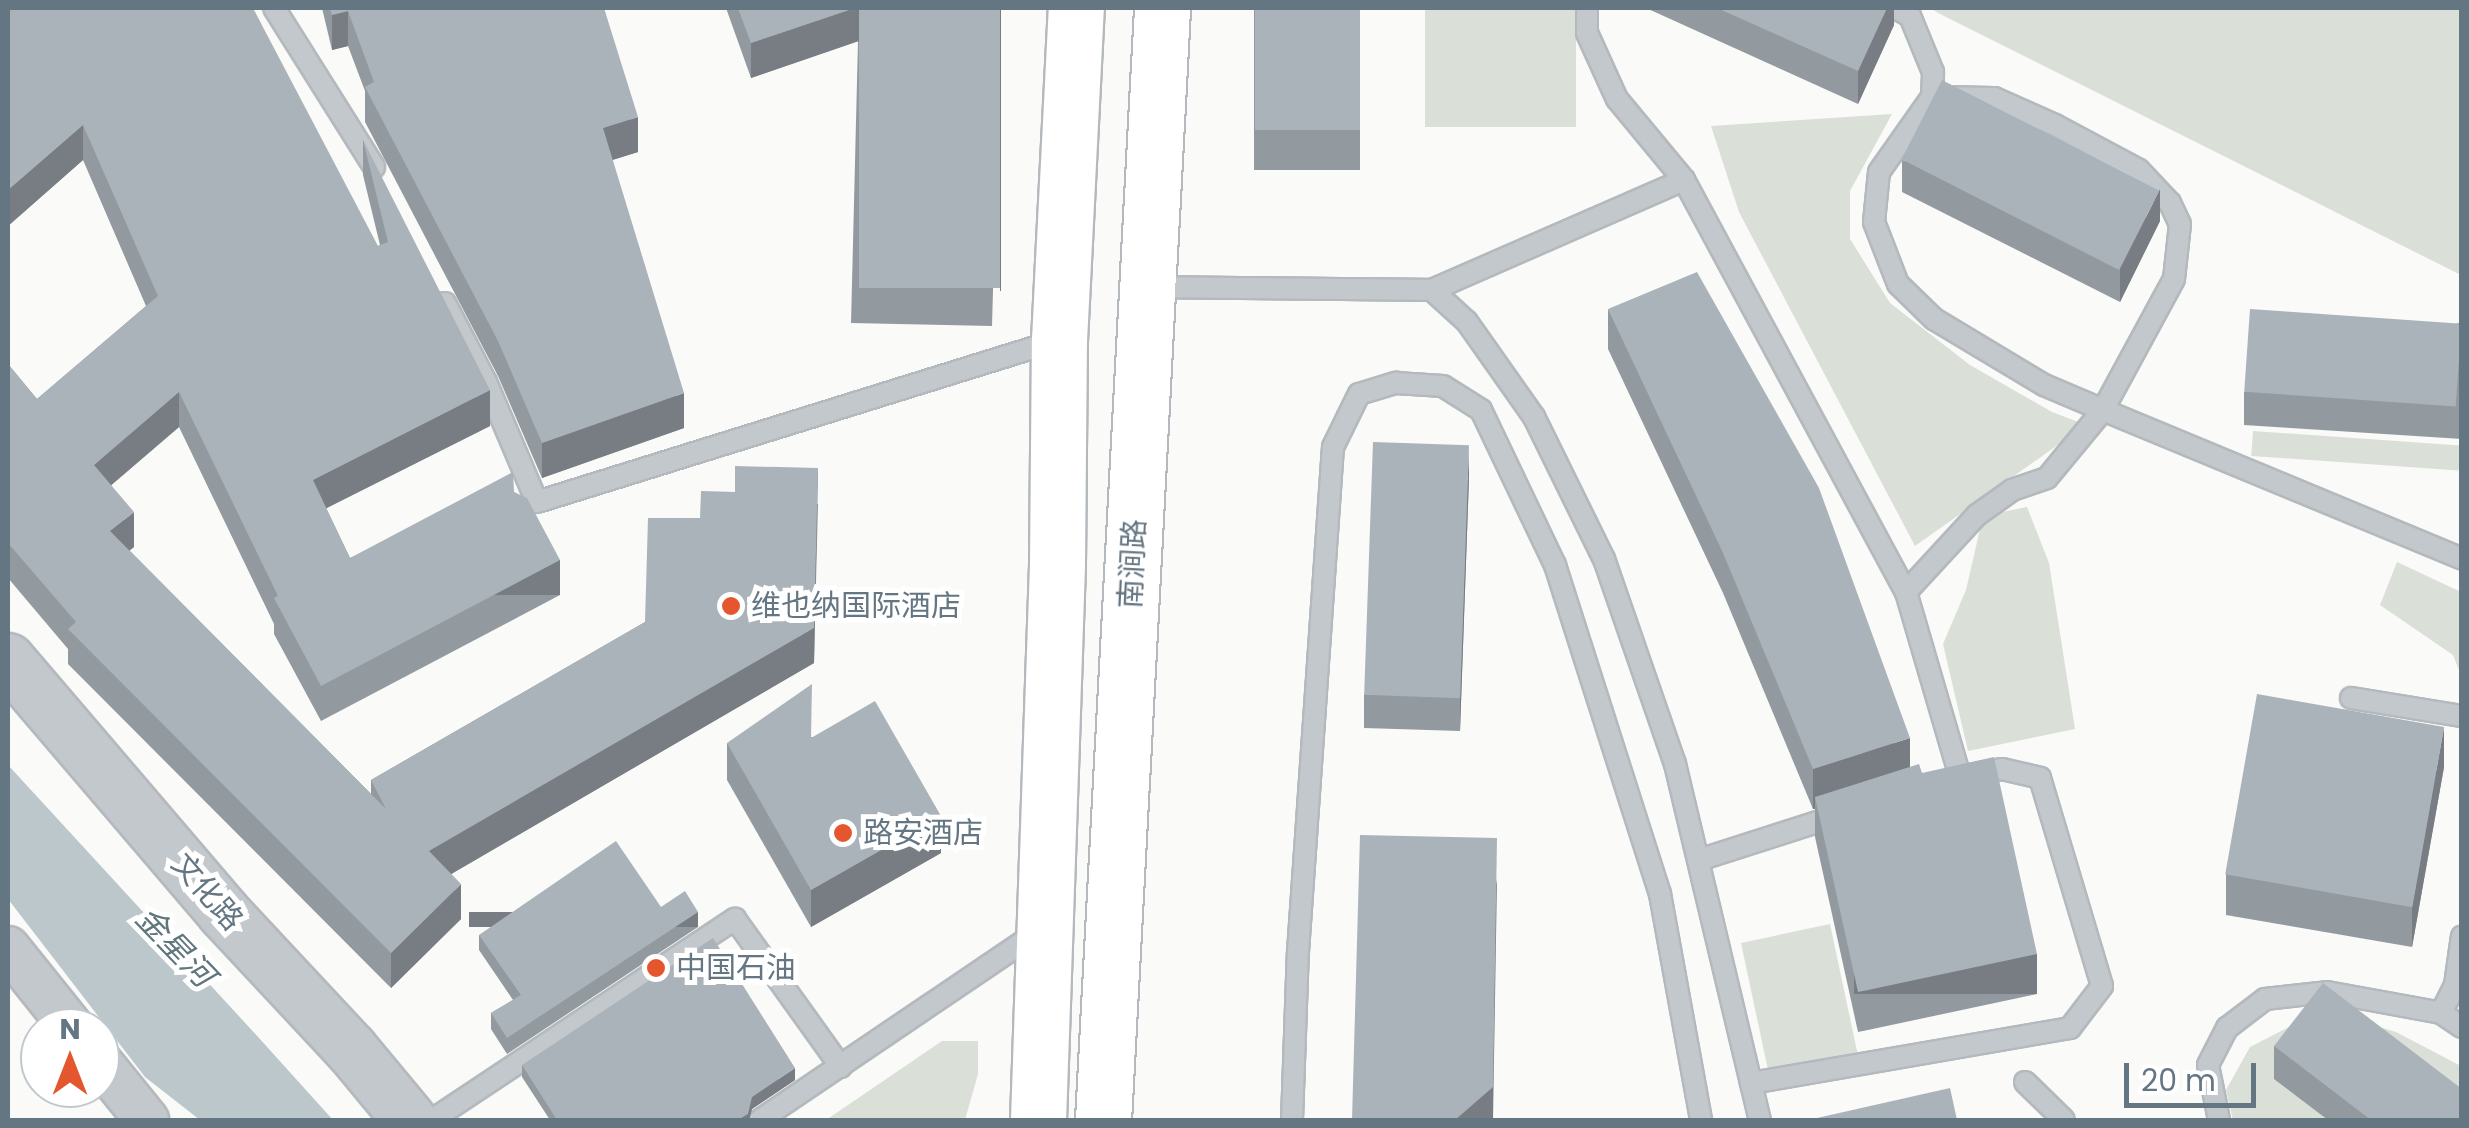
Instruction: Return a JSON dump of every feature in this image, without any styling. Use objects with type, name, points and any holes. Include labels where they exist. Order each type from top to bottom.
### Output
[{"type":"highway","points":[[1036,1113],[1046,927],[1059,340],[1076,8]]},
{"type":"highway","name":"南涧路","points":[[1103,1120],[1162,8]]},
{"type":"street","name":"文化路","points":[[8,660],[224,913],[352,1049],[410,1120]]},
{"type":"street","points":[[8,948],[56,1008]]},
{"type":"street","points":[[120,1087],[147,1120]]},
{"type":"lane","points":[[274,8],[359,138],[386,190]]},
{"type":"lane","points":[[1587,8],[1587,34],[1616,99],[1684,180],[1906,592],[1951,780],[2002,769],[2040,778],[2102,986],[2070,1028],[1751,1083]]},
{"type":"lane","points":[[1895,8],[1910,16],[1933,72],[1932,96],[1879,172],[1874,222],[1898,284],[1934,319],[2044,385],[2462,559]]},
{"type":"lane","points":[[1906,592],[1977,515],[2012,490],[2047,478],[2103,410],[2174,279],[2180,224],[2170,203],[2139,170],[2055,124],[1994,98],[1932,96]]},
{"type":"lane","points":[[1148,287],[1432,290],[1684,180]]},
{"type":"lane","points":[[432,277],[486,382],[532,511],[1059,340]]},
{"type":"lane","points":[[1432,290],[1468,322],[1534,417],[1604,560],[1674,764],[1760,1120]]},
{"type":"lane","points":[[1292,1120],[1298,952],[1333,447],[1359,394],[1396,383],[1443,386],[1481,410],[1555,565],[1660,894],[1701,1120]]},
{"type":"lane","points":[[2352,698],[2462,716]]},
{"type":"lane","points":[[1698,860],[1867,806]]},
{"type":"lane","points":[[432,1120],[735,919],[841,1067]]},
{"type":"lane","points":[[760,1120],[1046,927]]},
{"type":"lane","points":[[2441,1013],[2455,986],[2462,936]]},
{"type":"lane","points":[[2219,1120],[2208,1065],[2227,1028],[2266,999],[2328,992],[2441,1013],[2462,1028]]},
{"type":"lane","points":[[2025,1082],[2064,1120]]},
{"type":"shaded area","points":[[1425,8],[1576,8],[1576,127],[1425,127]]},
{"type":"shaded area","points":[[1930,8],[2461,8],[2461,275],[1940,14]]},
{"type":"shaded area","points":[[1892,114],[1850,191],[1850,239],[1890,303],[1970,365],[2052,412],[2086,425],[1915,546],[1739,212],[1711,126]]},
{"type":"shaded area","points":[[2253,431],[2460,446],[2459,470],[2251,456]]},
{"type":"shaded area","points":[[2027,507],[2049,563],[2075,729],[1968,751],[1943,644],[1966,590],[1983,516]]},
{"type":"shaded area","points":[[2397,562],[2461,592],[2461,675],[2453,655],[2380,605]]},
{"type":"shaded area","points":[[1830,924],[1857,1052],[1768,1071],[1741,943]]},
{"type":"shaded area","points":[[2341,1015],[2396,1032],[2461,1066],[2461,1120],[2233,1120],[2226,1090],[2250,1047],[2289,1027]]},
{"type":"shaded area","points":[[942,1041],[978,1041],[978,1074],[965,1120],[826,1120]]},
{"type":"water","name":"金星河","points":[[8,765],[333,1120],[200,1120],[145,1077],[120,1045],[120,1008],[92,1008],[8,899]]},
{"type":"building","points":[[8,8],[253,8],[378,246],[388,242],[363,140],[490,390],[313,480],[350,558],[513,472],[514,492],[527,498],[560,560],[321,686],[274,598],[278,596],[179,392],[94,465],[134,512],[110,531],[386,809],[371,780],[645,622],[648,518],[700,518],[701,491],[735,492],[735,466],[818,468],[814,628],[429,851],[461,884],[391,953],[68,629],[76,622],[8,543],[8,364],[37,399],[158,296],[83,125],[8,190]]},
{"type":"building","points":[[330,8],[604,8],[638,117],[603,128],[684,393],[542,443],[498,341],[365,87],[374,82],[348,11],[332,15]]},
{"type":"building","points":[[738,8],[855,8],[751,43]]},
{"type":"building","points":[[859,8],[1000,8],[1000,288],[859,288]]},
{"type":"building","points":[[1255,8],[1360,8],[1360,130],[1255,130]]},
{"type":"building","points":[[1717,8],[1887,8],[1858,71]]},
{"type":"building","points":[[1942,80],[2159,191],[2119,270],[1902,159]]},
{"type":"building","points":[[1697,272],[1819,488],[1910,738],[1813,769],[1723,553],[1608,309]]},
{"type":"building","points":[[2250,309],[2461,324],[2456,407],[2244,392]]},
{"type":"building","points":[[1373,442],[1469,445],[1460,698],[1364,695]]},
{"type":"building","points":[[812,684],[811,738],[875,701],[941,816],[811,890],[727,743]]},
{"type":"building","points":[[2257,694],[2444,727],[2412,907],[2225,874]]},
{"type":"building","points":[[1994,757],[2037,954],[1858,992],[1815,797],[1919,764],[1922,773]]},
{"type":"building","points":[[1360,835],[1497,838],[1493,1087],[1455,1120],[1352,1120]]},
{"type":"building","points":[[616,841],[661,907],[685,891],[698,912],[507,1038],[491,1013],[521,995],[479,935]]},
{"type":"building","name":"中国石油","points":[[713,938],[795,1068],[752,1097],[748,1114],[738,1120],[557,1120],[522,1065]]},
{"type":"building","points":[[2323,983],[2462,1089],[2462,1120],[2371,1120],[2274,1046]]},
{"type":"building","points":[[1950,1088],[1957,1120],[1817,1118]]},
{"type":"place","name":"维也纳国际酒店","points":[[731,606]]},
{"type":"place","name":"路安酒店","points":[[843,833]]},
{"type":"place","name":"中国石油","points":[[656,968]]}]
